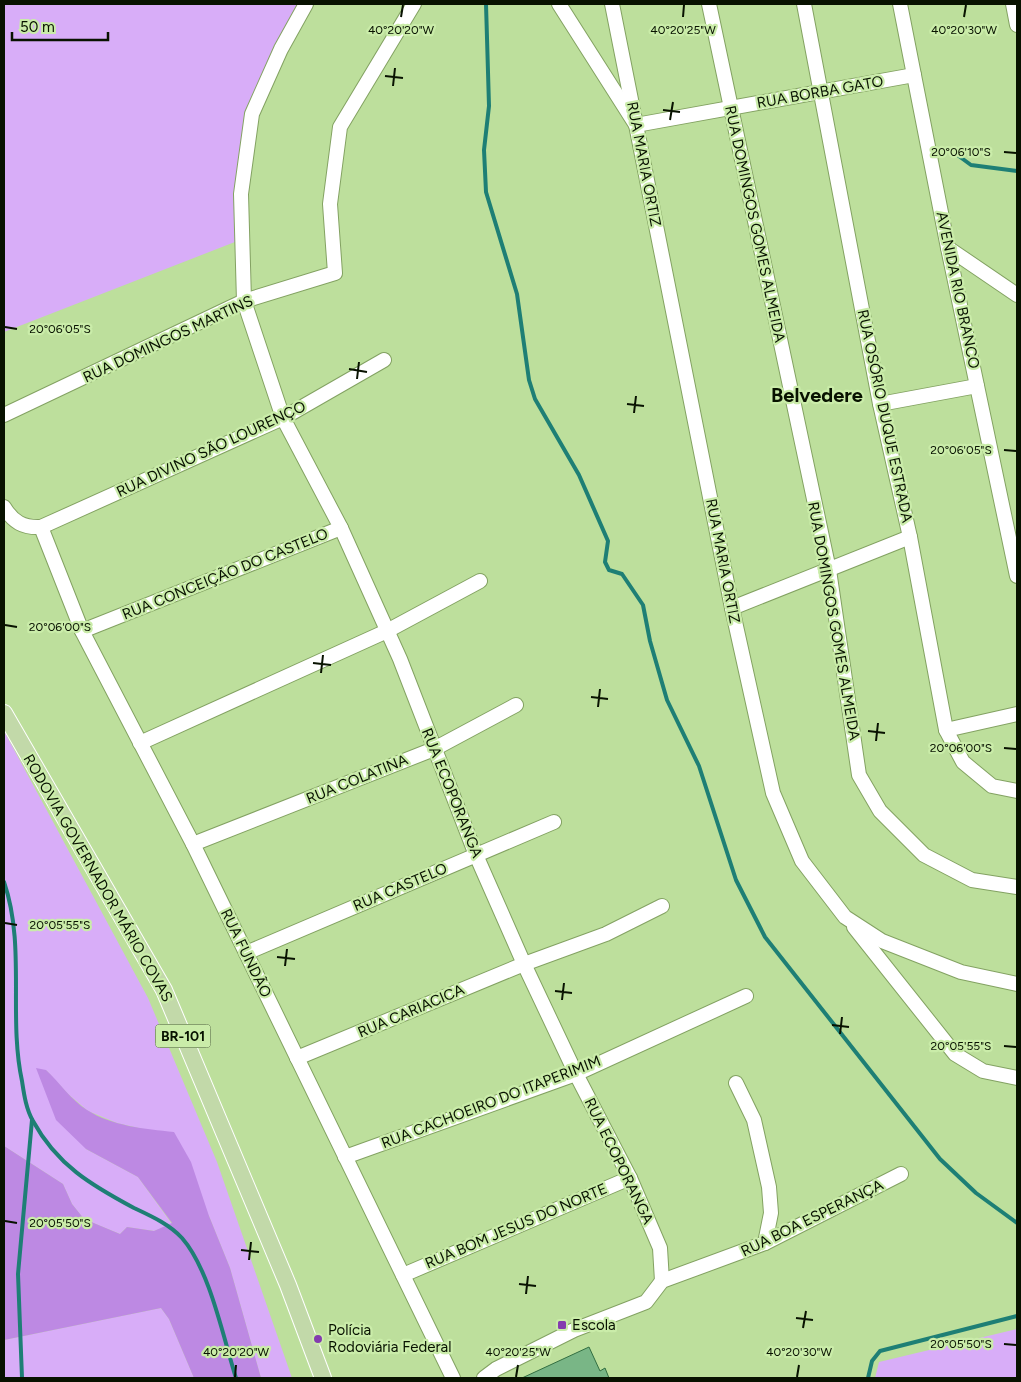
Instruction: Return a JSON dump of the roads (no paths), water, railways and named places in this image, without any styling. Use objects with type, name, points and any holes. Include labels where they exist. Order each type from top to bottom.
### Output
[{"type":"main road","name":"RODOVIA GOVERNADOR MÁRIO COVAS","points":[[4,713],[164,990],[288,1285],[322,1378]]},
{"type":"street","name":"RUA ECOPORANGA","points":[[306,4],[280,49],[252,114],[241,194],[244,301],[283,418],[341,528],[387,631],[476,854],[524,964],[576,1074],[630,1178],[660,1248],[662,1281]]},
{"type":"street","name":"RUA DOMINGOS MARTINS","points":[[4,415],[244,301],[336,273],[330,204],[340,126],[414,4]]},
{"type":"street","points":[[559,4],[636,125]]},
{"type":"street","name":"RUA MARIA ORTIZ","points":[[612,4],[732,608],[773,793],[802,861],[846,917],[882,941],[960,972],[1017,984]]},
{"type":"street","name":"RUA DOMINGOS GOMES ALMEIDA","points":[[708,4],[829,570],[859,775],[880,811],[924,855],[972,880],[1017,887]]},
{"type":"street","name":"RUA OSÓRIO DUQUE ESTRADA","points":[[804,4],[880,404],[910,537],[946,730],[963,762],[992,786],[1017,791]]},
{"type":"street","name":"AVENIDA RIO BRANCO","points":[[900,4],[948,248],[1017,576]]},
{"type":"street","points":[[1013,4],[1017,25]]},
{"type":"street","name":"RUA BORBA GATO","points":[[636,125],[914,74]]},
{"type":"street","points":[[948,248],[1017,294]]},
{"type":"street","name":"RUA DIVINO SÃO LOURENÇO","points":[[38,527],[283,418],[384,360]]},
{"type":"street","points":[[880,404],[977,386]]},
{"type":"street","points":[[4,507],[11,519],[26,527],[38,527]]},
{"type":"street","name":"RUA FUNDÃO","points":[[38,527],[82,631],[193,844],[453,1378]]},
{"type":"street","name":"RUA CONCEIÇÃO DO CASTELO","points":[[82,631],[341,528]]},
{"type":"street","points":[[732,608],[910,537]]},
{"type":"street","points":[[140,743],[387,631],[480,580]]},
{"type":"street","name":"RUA COLATINA","points":[[193,844],[434,749],[516,705]]},
{"type":"street","points":[[946,730],[1017,714]]},
{"type":"street","name":"RUA CASTELO","points":[[246,953],[554,822]]},
{"type":"street","name":"RUA CARIACICA","points":[[297,1058],[524,964],[606,934],[662,906]]},
{"type":"street","points":[[846,917],[955,1054],[983,1071],[1017,1078]]},
{"type":"street","name":"RUA CACHOEIRO DO ITAPERIMIM","points":[[345,1157],[576,1074],[746,996]]},
{"type":"street","points":[[736,1083],[754,1120],[769,1187],[771,1212],[766,1243]]},
{"type":"street","name":"RUA BOA ESPERANÇA","points":[[662,1281],[766,1243],[901,1174]]},
{"type":"street","name":"RUA BOM JESUS DO NORTE","points":[[403,1275],[630,1178]]},
{"type":"street","points":[[484,1378],[496,1369],[574,1330],[646,1302],[662,1281]]},
{"type":"waterway","points":[[486,4],[489,106],[484,150],[486,192],[517,294],[529,380],[535,399],[579,475],[608,541],[605,562],[609,570],[622,574],[643,605],[650,641],[667,700],[699,766],[736,880],[765,937],[940,1159],[976,1193],[1017,1223]]},
{"type":"waterway","points":[[956,154],[971,165],[1017,171]]},
{"type":"waterway","points":[[4,882],[11,906],[14,931],[18,1056],[27,1106],[31,1116],[42,1136],[53,1150],[76,1172],[103,1191],[166,1224],[182,1238],[192,1252],[208,1286],[236,1378]]},
{"type":"waterway","points":[[22,1378],[18,1274],[32,1120]]},
{"type":"waterway","points":[[868,1378],[872,1361],[880,1351],[1017,1316]]},
{"type":"place","name":"Escola","points":[[562,1325]]},
{"type":"place","name":"Polícia Rodoviária Federal","points":[[318,1339]]},
{"type":"district","name":"Belvedere","points":[[817,395]]}]
